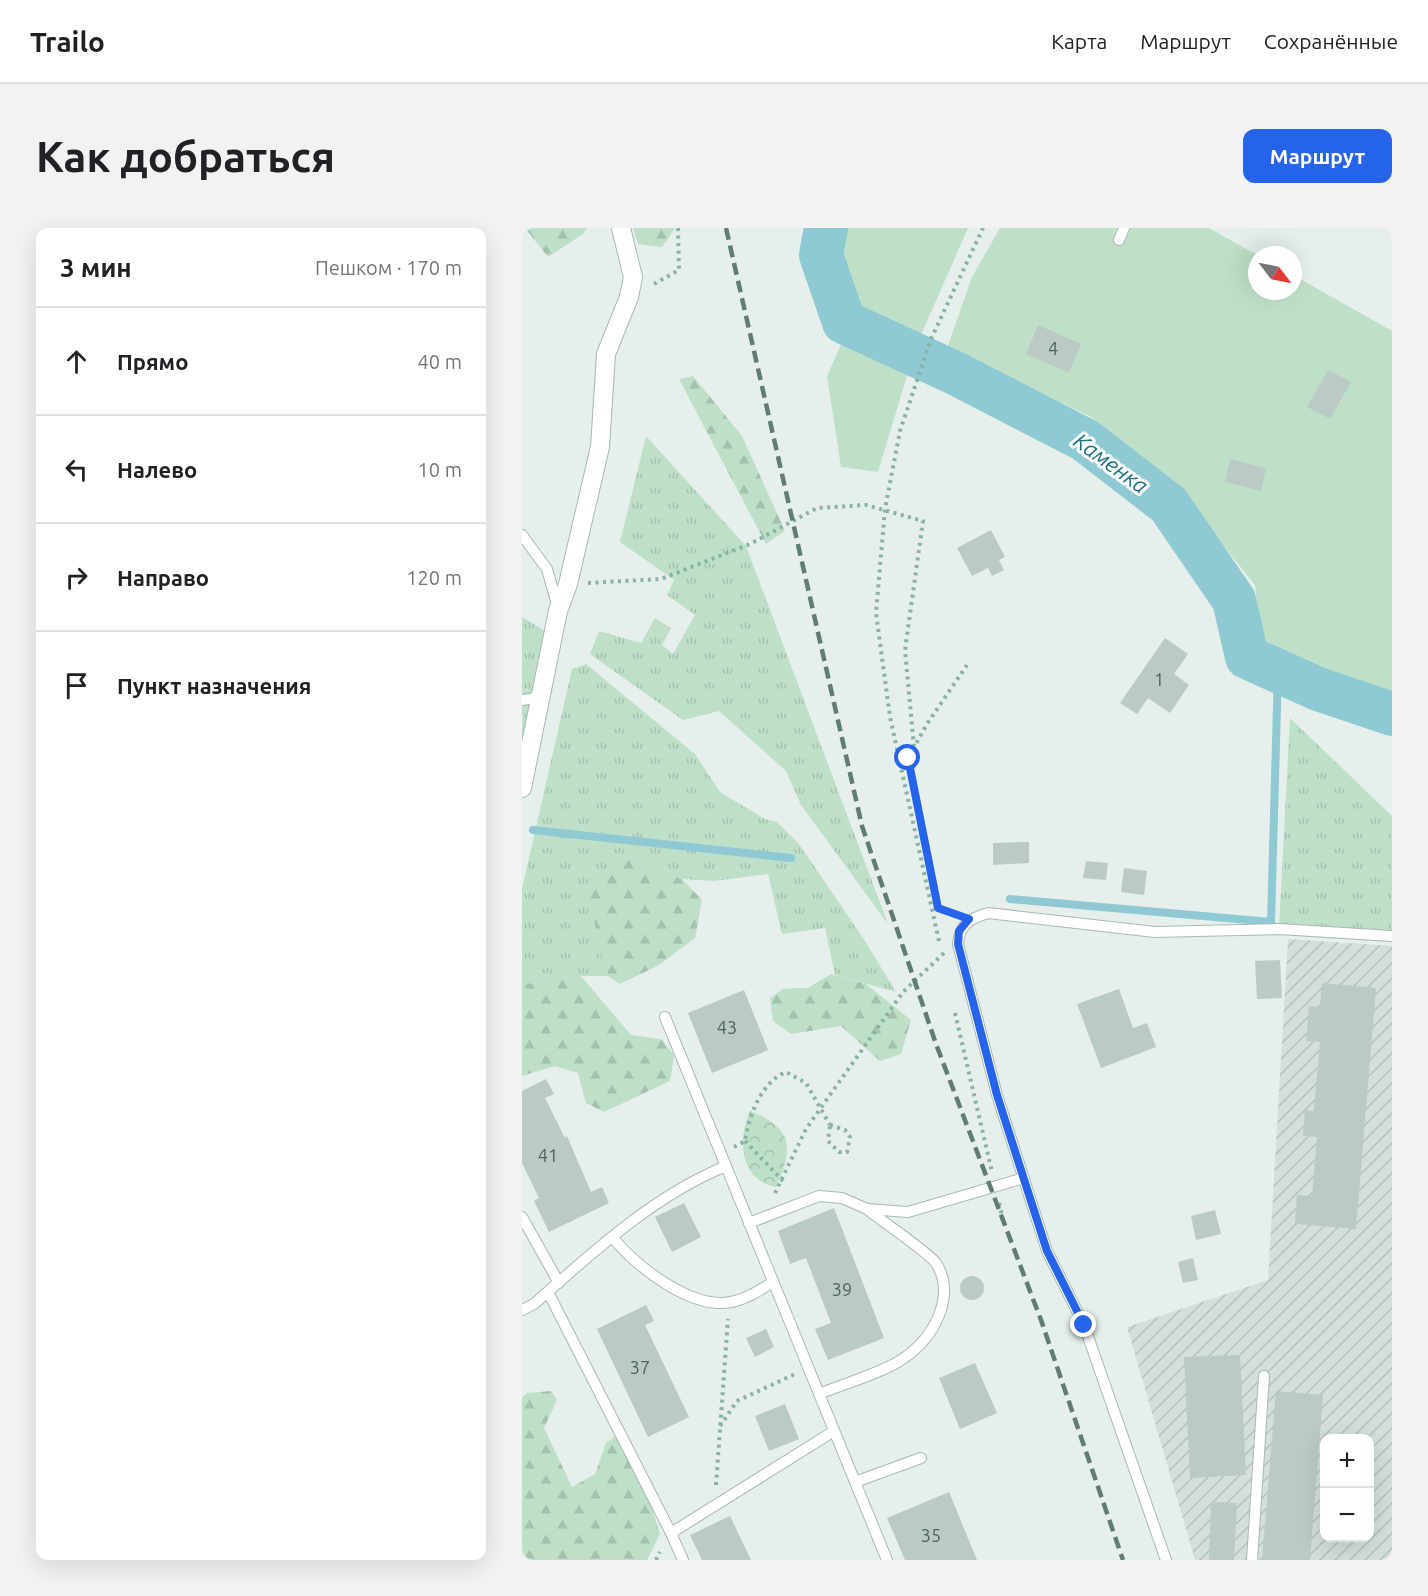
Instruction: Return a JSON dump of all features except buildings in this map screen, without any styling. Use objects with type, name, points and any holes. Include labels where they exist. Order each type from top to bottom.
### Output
[{"type":"street","points":[[522,788],[558,611],[568,584],[600,447],[606,354],[629,297],[633,277],[621,228]]},
{"type":"lane","points":[[1119,240],[1124,228]]},
{"type":"lane","points":[[522,535],[547,569],[558,611]]},
{"type":"lane","points":[[522,699],[541,696]]},
{"type":"lane","points":[[1166,1560],[1084,1325],[1047,1251],[997,1095],[958,944],[959,931],[969,919],[988,913],[1155,932],[1279,929],[1392,936]]},
{"type":"lane","points":[[665,1017],[887,1560]]},
{"type":"lane","points":[[522,1310],[548,1292],[659,1200],[697,1178],[726,1166]]},
{"type":"lane","points":[[867,1209],[908,1212],[1024,1178]]},
{"type":"lane","points":[[749,1223],[819,1196],[842,1198],[867,1209],[935,1262],[944,1284],[943,1310],[926,1338],[903,1359],[819,1394]]},
{"type":"lane","points":[[522,1217],[559,1283]]},
{"type":"lane","points":[[613,1238],[623,1250],[663,1281],[694,1299],[729,1303],[751,1296],[773,1282]]},
{"type":"lane","points":[[548,1292],[683,1560]]},
{"type":"lane","points":[[1252,1560],[1264,1376]]},
{"type":"lane","points":[[671,1533],[834,1431]]},
{"type":"lane","points":[[855,1482],[921,1458]]},
{"type":"path","points":[[629,297],[679,270],[678,228]]},
{"type":"path","points":[[945,966],[890,717],[876,613],[885,508],[900,431],[931,339],[983,228]]},
{"type":"path","points":[[568,584],[661,579],[750,544],[817,508],[866,505],[885,508],[923,521],[905,650],[914,747]]},
{"type":"path","points":[[968,665],[908,758],[938,908],[969,919]]},
{"type":"path","points":[[744,1212],[762,1205],[776,1192],[795,1151],[820,1108],[903,992],[942,954],[958,944]]},
{"type":"path","points":[[955,1011],[1003,1220]]},
{"type":"path","points":[[721,1154],[744,1141],[757,1103],[776,1076],[786,1072],[796,1075],[806,1083],[830,1125],[828,1141],[839,1152],[847,1152],[850,1137],[845,1130],[830,1125]]},
{"type":"path","points":[[744,1141],[783,1181]]},
{"type":"path","points":[[706,1511],[715,1498],[729,1303]]},
{"type":"path","points":[[719,1427],[737,1401],[808,1368]]},
{"type":"shaded area","points":[[1288,939],[1392,946],[1392,1560],[1195,1560],[1127,1327],[1268,1280]]},
{"type":"green space","points":[[525,228],[587,228],[583,234],[548,257]]},
{"type":"green space","points":[[633,228],[675,228],[662,247],[638,244]]},
{"type":"green space","points":[[835,228],[968,228],[916,346],[878,472],[841,467],[827,376],[851,322],[829,261]]},
{"type":"green space","points":[[1000,228],[1209,228],[1248,250],[1248,300],[1302,300],[1302,280],[1392,331],[1392,699],[1319,673],[1262,645],[1255,585],[1184,496],[1091,417],[947,348],[972,277]]},
{"type":"green space","points":[[693,376],[742,436],[785,531],[766,544],[679,379]]},
{"type":"green space","points":[[646,436],[746,546],[888,924],[801,805],[786,771],[719,711],[683,720],[590,654],[599,631],[641,643],[655,618],[671,628],[662,645],[673,654],[695,615],[667,595],[674,580],[620,542]]},
{"type":"green space","points":[[522,617],[555,637],[522,788]]},
{"type":"green space","points":[[586,664],[695,754],[720,792],[765,819],[777,822],[799,844],[863,938],[896,992],[835,975],[825,928],[782,934],[768,874],[714,881],[682,879],[626,859],[597,935],[608,976],[581,976],[522,985],[522,889],[572,669]]},
{"type":"green space","points":[[1290,718],[1392,816],[1392,936],[1279,929]]},
{"type":"green space","points":[[626,859],[682,879],[702,900],[695,938],[659,965],[620,984],[608,976],[603,963],[587,888],[612,864]]},
{"type":"green space","points":[[831,974],[866,984],[911,1020],[901,1054],[880,1061],[841,1026],[791,1034],[773,1021],[770,998],[783,989],[808,988]]},
{"type":"green space","points":[[581,976],[631,1035],[661,1039],[674,1055],[670,1081],[604,1112],[586,1103],[578,1073],[555,1066],[522,1076],[522,985]]},
{"type":"green space","points":[[750,1111],[775,1124],[786,1140],[786,1161],[776,1187],[755,1177],[745,1157],[744,1134]]},
{"type":"green space","points":[[551,1391],[557,1400],[544,1428],[572,1487],[595,1474],[606,1443],[618,1434],[631,1441],[660,1534],[647,1560],[522,1560],[522,1398],[527,1393]]},
{"type":"waterway","name":"Каменка","points":[[826,228],[821,255],[844,322],[955,373],[1085,440],[1169,505],[1234,600],[1247,657],[1318,689],[1392,714]]},
{"type":"waterway","points":[[1010,899],[1271,922],[1278,671]]},
{"type":"waterway","points":[[533,830],[791,858]]},
{"type":"railway","points":[[726,228],[862,826],[936,1044],[1041,1320],[1123,1560]]},
{"type":"route","points":[[908,758],[938,908],[969,919],[959,931],[958,944],[979,1017],[997,1095],[1047,1251],[1084,1325]]}]
